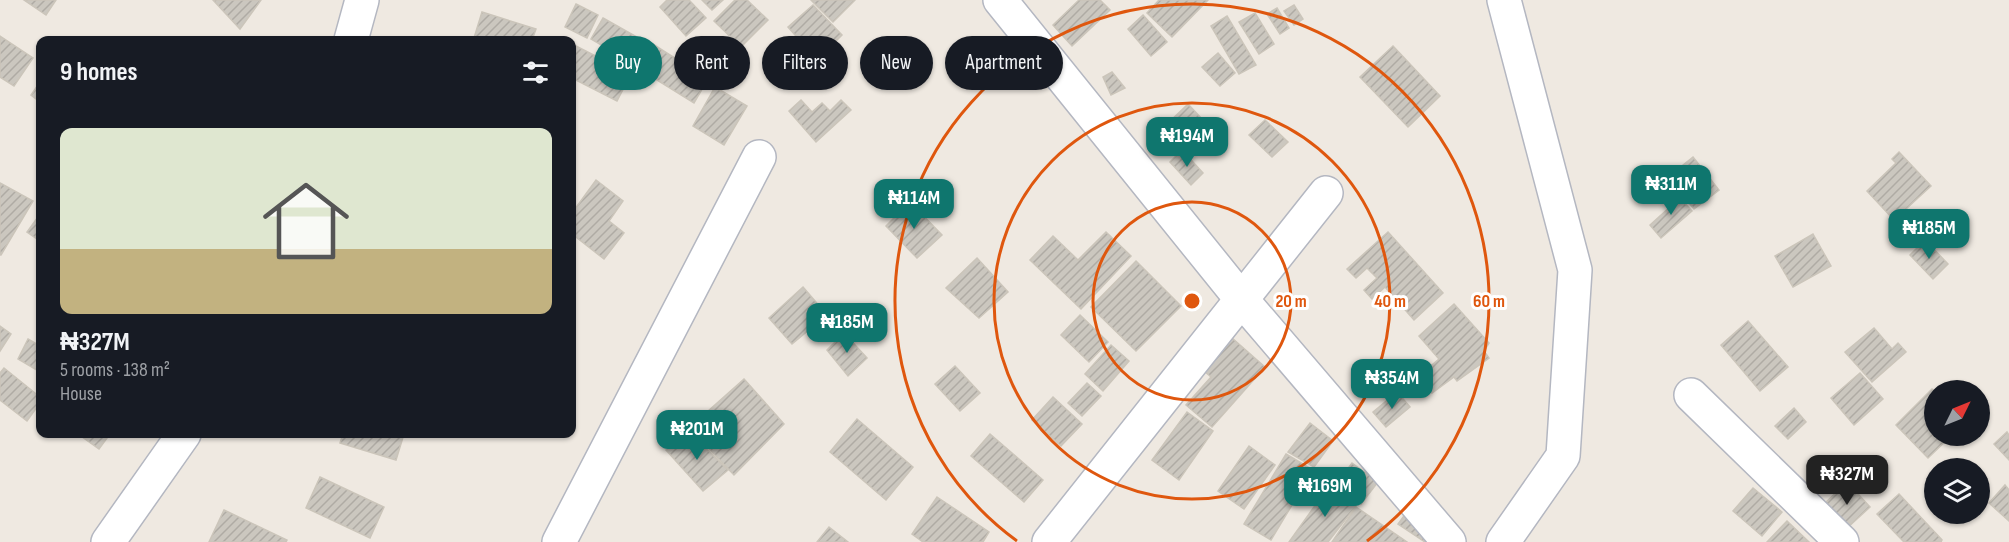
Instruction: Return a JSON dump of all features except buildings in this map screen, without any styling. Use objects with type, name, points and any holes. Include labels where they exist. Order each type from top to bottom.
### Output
[{"type":"street","points":[[352,36],[362,0]]},
{"type":"street","points":[[1000,0],[1242,300],[1449,542]]},
{"type":"street","points":[[1503,542],[1563,456],[1575,270],[1504,0]]},
{"type":"street","points":[[559,542],[759,157]]},
{"type":"street","points":[[1048,542],[1326,194]]},
{"type":"street","points":[[1691,395],[1842,542]]},
{"type":"street","points":[[108,542],[181,438]]}]
